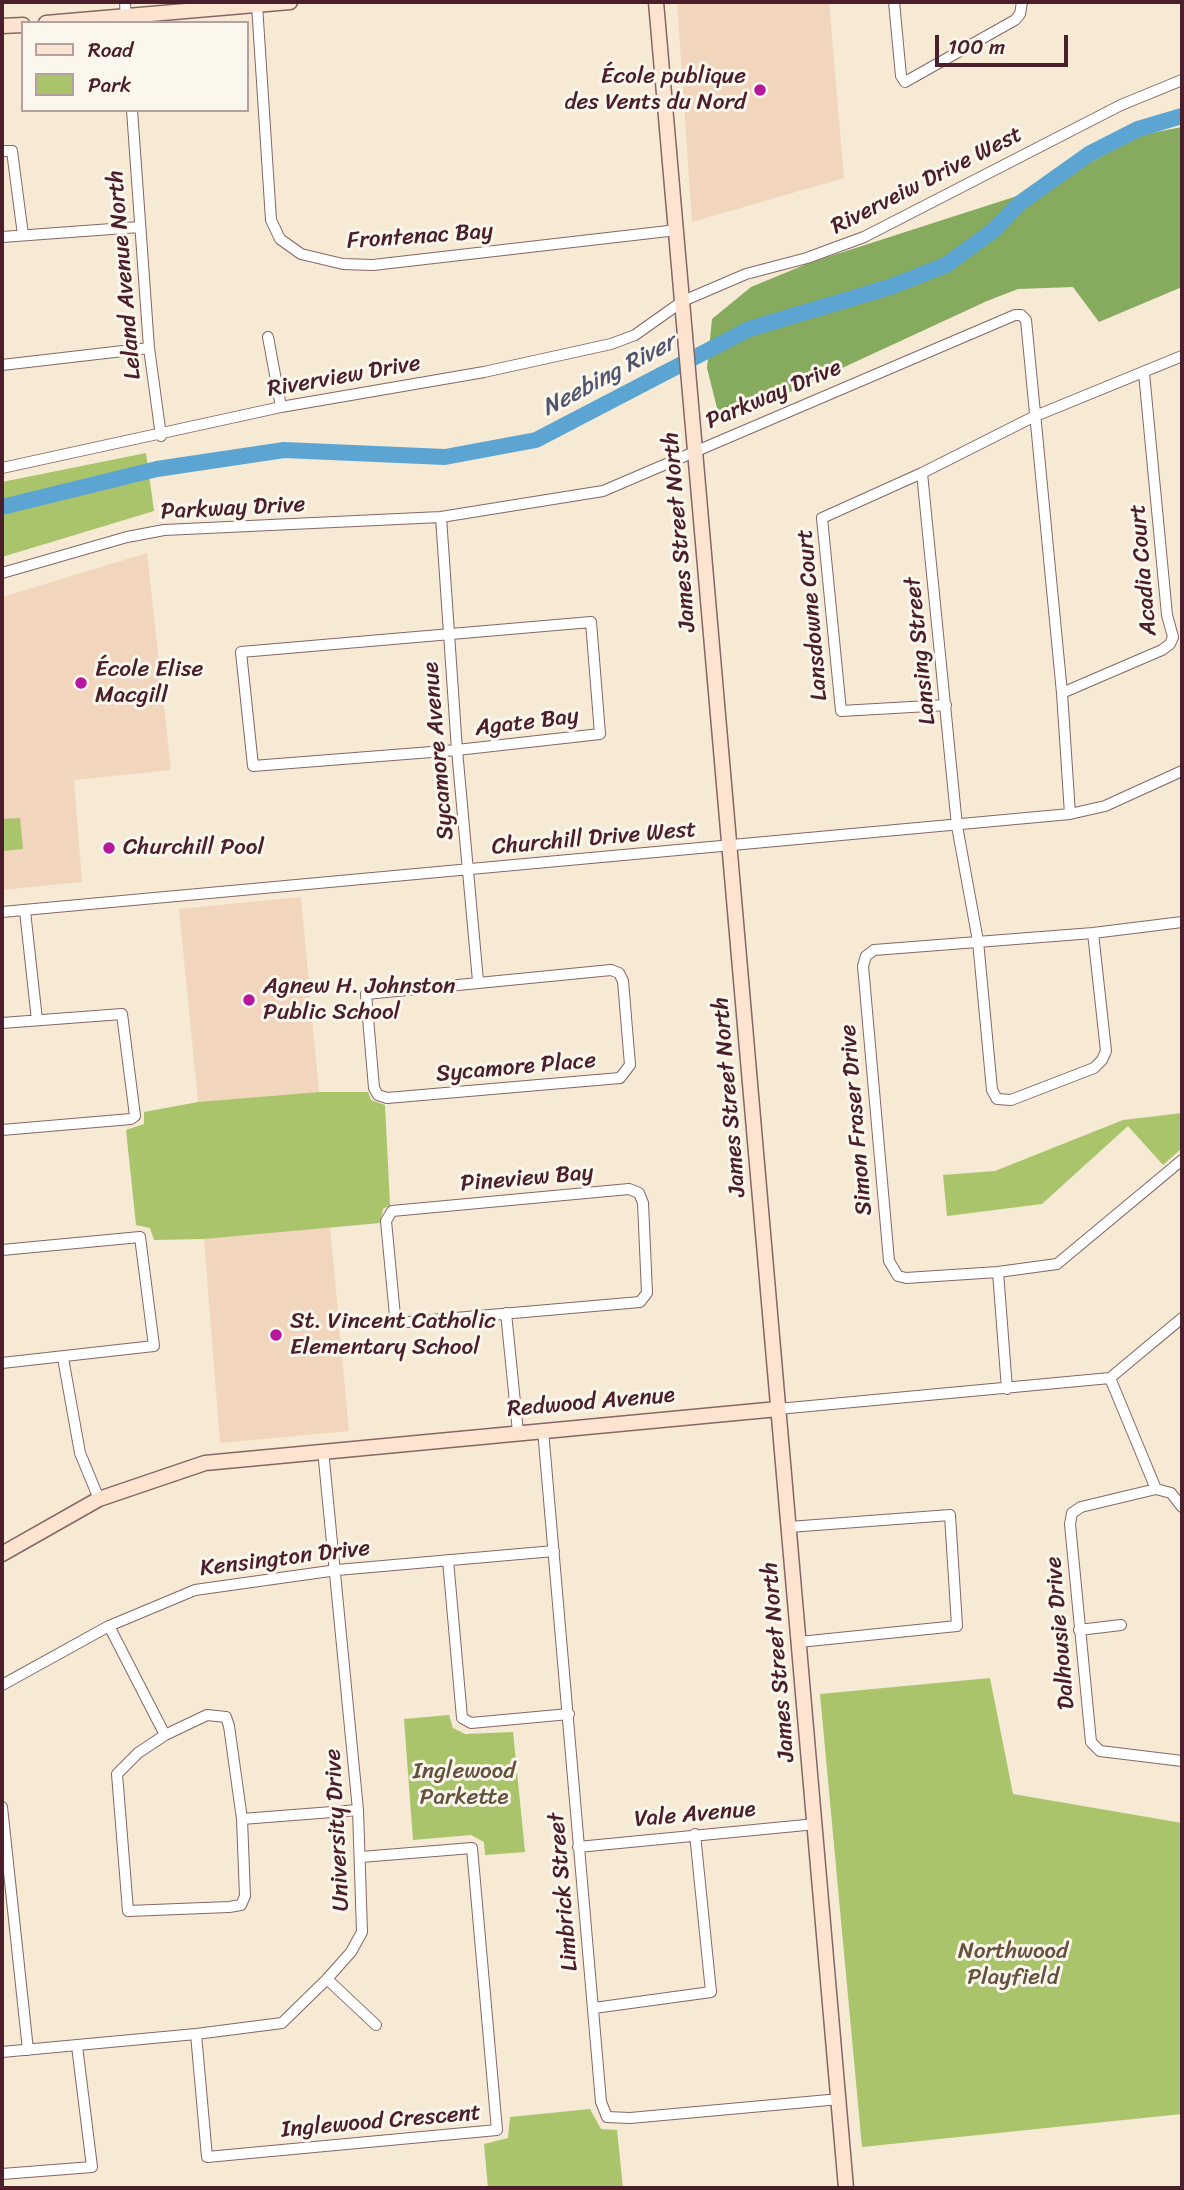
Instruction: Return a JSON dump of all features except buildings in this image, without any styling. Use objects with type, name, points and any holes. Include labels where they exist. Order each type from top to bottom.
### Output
[{"type":"street","points":[[64,21],[290,2]]},
{"type":"street","name":"James Street North","points":[[656,2],[732,846],[846,2188]]},
{"type":"street","points":[[894,2],[901,76],[905,82],[1015,20],[1020,14],[1022,2]]},
{"type":"street","name":"Frontenac Bay","points":[[257,5],[271,220],[280,239],[301,254],[343,264],[373,265],[677,230]]},
{"type":"street","points":[[2,26],[21,24]]},
{"type":"street","name":"Riverveiw Drive West","points":[[683,301],[746,274],[807,258],[864,237],[1121,105],[1182,80]]},
{"type":"street","name":"Leland Avenue North","points":[[132,112],[149,348],[161,436]]},
{"type":"street","points":[[2,151],[12,151],[23,235]]},
{"type":"street","points":[[2,237],[139,227]]},
{"type":"street","name":"Riverview Drive","points":[[2,468],[161,436],[281,407],[585,352],[635,335],[683,301]]},
{"type":"street","name":"Parkway Drive","points":[[2,573],[127,537],[164,530],[441,517],[603,491],[1015,315],[1026,320],[1033,417],[1062,693],[1070,814]]},
{"type":"street","points":[[268,337],[281,407]]},
{"type":"street","points":[[2,365],[149,348]]},
{"type":"street","name":"Lansdowne Court","points":[[946,705],[841,711],[822,518],[1033,417],[1182,356]]},
{"type":"street","name":"Acadia Court","points":[[1062,693],[1162,650],[1170,645],[1173,637],[1167,615],[1144,373]]},
{"type":"street","name":"Lansing Street","points":[[922,472],[957,827],[978,941],[992,1090],[997,1099],[1003,1101],[1091,1069],[1102,1060],[1105,1051],[1093,933]]},
{"type":"street","name":"Sycamore Avenue","points":[[441,517],[457,750],[478,981]]},
{"type":"street","name":"Agate Bay","points":[[450,635],[591,622],[600,734],[457,750]]},
{"type":"street","points":[[450,635],[241,652],[253,766],[457,750]]},
{"type":"street","name":"Churchill Drive West","points":[[2,912],[957,827],[1070,814],[1105,806],[1182,771]]},
{"type":"street","points":[[25,911],[37,1020]]},
{"type":"street","name":"Simon Fraser Drive","points":[[1182,922],[1093,933],[874,950],[866,956],[863,966],[891,1269],[906,1278],[998,1272],[1048,1266],[1065,1260],[1182,1160]]},
{"type":"street","name":"Sycamore Place","points":[[611,970],[619,973],[623,981],[629,1053],[627,1073],[620,1078],[387,1098],[378,1095],[374,1087],[366,993],[478,981],[611,970]]},
{"type":"street","points":[[2,1023],[122,1014],[135,1116],[131,1119],[2,1130]]},
{"type":"street","name":"Pineview Bay","points":[[629,1189],[639,1193],[643,1203],[645,1298],[640,1302],[506,1313],[399,1321],[395,1316],[387,1215],[399,1210],[629,1189]]},
{"type":"street","points":[[2,1250],[140,1237],[154,1346],[2,1363]]},
{"type":"street","points":[[998,1272],[1007,1389]]},
{"type":"street","points":[[506,1313],[518,1432]]},
{"type":"street","points":[[1180,1323],[1110,1378],[1156,1489],[1171,1493],[1182,1507]]},
{"type":"street","points":[[63,1358],[80,1453],[99,1499]]},
{"type":"street","name":"Redwood Avenue","points":[[2,1554],[99,1499],[205,1463],[1110,1378]]},
{"type":"street","name":"Limbrick Street","points":[[542,1430],[601,2102],[607,2117],[630,2118],[840,2099]]},
{"type":"street","name":"University Drive","points":[[2,2052],[282,2023],[351,1952],[362,1932],[358,1810],[337,1570],[323,1450]]},
{"type":"street","name":"Dalhousie Drive","points":[[1156,1489],[1080,1507],[1072,1513],[1070,1524],[1079,1630],[1093,1746],[1100,1751],[1182,1761]]},
{"type":"street","points":[[789,1527],[950,1515],[957,1626],[799,1642]]},
{"type":"street","name":"Kensington Drive","points":[[2,1685],[110,1626],[195,1590],[337,1570],[554,1551]]},
{"type":"street","points":[[448,1560],[462,1718],[471,1723],[569,1714]]},
{"type":"street","points":[[1079,1630],[1121,1625]]},
{"type":"street","points":[[110,1626],[165,1735]]},
{"type":"street","points":[[207,1715],[226,1717],[242,1819],[246,1896],[241,1905],[128,1912],[117,1774],[138,1753],[165,1735],[207,1715]]},
{"type":"street","points":[[2,1807],[28,2050]]},
{"type":"street","points":[[242,1819],[358,1810]]},
{"type":"street","name":"Vale Avenue","points":[[578,1847],[816,1824]]},
{"type":"street","points":[[594,2008],[711,1992],[695,1834]]},
{"type":"street","name":"Inglewood Crescent","points":[[196,2034],[207,2157],[498,2130],[472,1848],[361,1857]]},
{"type":"street","points":[[2,1926],[14,1925]]},
{"type":"street","points":[[327,1979],[376,2025]]},
{"type":"street","points":[[2,2174],[92,2167],[77,2046]]},
{"type":"shaded area","name":"École publique des Vents du Nord","points":[[677,2],[829,2],[844,178],[692,222]]},
{"type":"shaded area","name":"École Elise Macgill","points":[[147,553],[171,770],[74,780],[82,882],[2,890],[2,597]]},
{"type":"shaded area","name":"Agnew H. Johnston Public School","points":[[301,897],[319,1092],[198,1102],[179,909]]},
{"type":"shaded area","name":"St. Vincent Catholic Elementary School","points":[[330,1227],[349,1431],[220,1443],[204,1239]]},
{"type":"green space","points":[[1182,127],[1182,287],[1099,322],[1073,287],[1018,289],[721,424],[707,368],[712,319],[751,287],[809,263],[1045,187],[1141,135]]},
{"type":"green space","points":[[146,453],[154,511],[2,557],[2,482]]},
{"type":"green space","points":[[20,818],[23,849],[3,851],[2,819]]},
{"type":"green space","points":[[319,1092],[368,1092],[371,1100],[385,1105],[390,1205],[383,1209],[380,1223],[204,1239],[154,1240],[150,1228],[136,1225],[126,1130],[144,1124],[144,1112],[198,1102]]},
{"type":"green space","points":[[1182,1113],[1182,1148],[1163,1165],[1128,1126],[1042,1204],[947,1216],[943,1175],[995,1171],[1123,1120]]},
{"type":"green space","name":"Northwood Playfield","points":[[990,1678],[1013,1794],[1182,1823],[1182,2114],[862,2147],[820,1694]]},
{"type":"green space","name":"Inglewood Parkette","points":[[449,1715],[453,1728],[465,1734],[513,1732],[525,1852],[485,1855],[484,1842],[471,1835],[413,1840],[404,1719]]},
{"type":"green space","points":[[590,2109],[601,2129],[617,2130],[623,2188],[488,2188],[484,2144],[508,2138],[510,2117]]},
{"type":"waterway","name":"Neebing River","points":[[2,507],[157,469],[284,450],[445,457],[536,440],[749,329],[890,287],[946,265],[994,230],[1020,203],[1089,154],[1138,129],[1182,116]]},
{"type":"place","name":"École publique des Vents du Nord","points":[[760,90]]},
{"type":"place","name":"École Elise Macgill","points":[[81,683]]},
{"type":"place","name":"Churchill Pool","points":[[109,848]]},
{"type":"place","name":"Agnew H. Johnston Public School","points":[[249,1000]]},
{"type":"place","name":"St. Vincent Catholic Elementary School","points":[[276,1335]]}]
